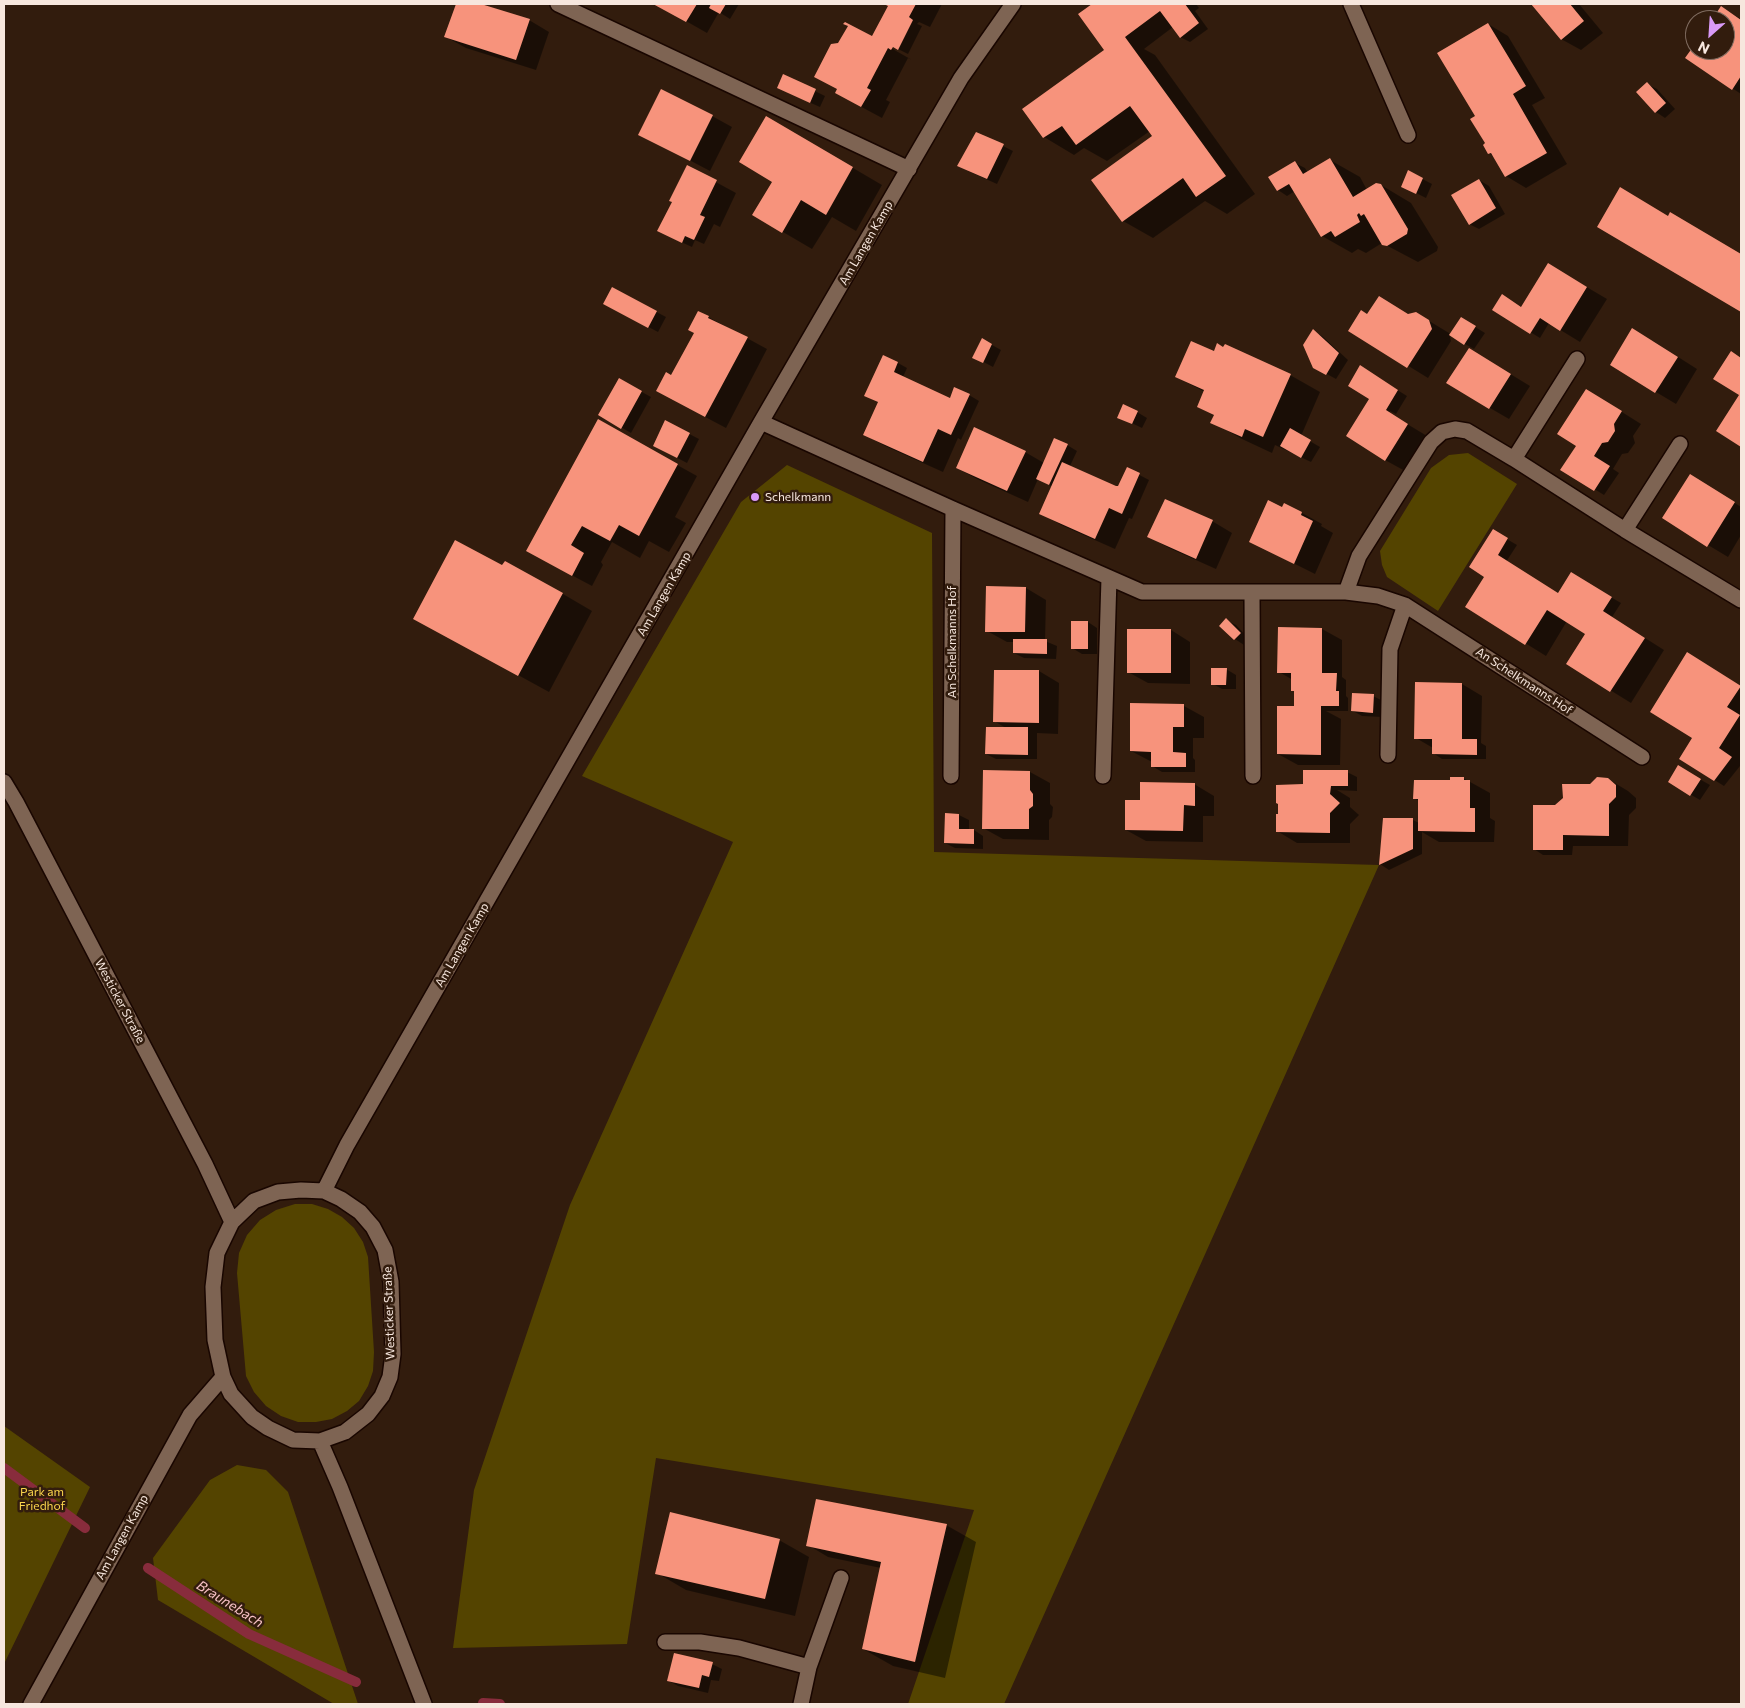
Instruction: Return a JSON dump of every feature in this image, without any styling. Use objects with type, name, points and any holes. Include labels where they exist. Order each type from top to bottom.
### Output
[{"type":"street","points":[[558,4],[909,169]]},
{"type":"street","name":"Am Langen Kamp","points":[[324,1191],[347,1145],[761,422],[961,78],[1013,4]]},
{"type":"street","points":[[1351,4],[1408,135]]},
{"type":"street","points":[[1514,459],[1577,360]]},
{"type":"street","name":"An Schelkmanns Hof","points":[[761,422],[1142,592],[1346,592],[1378,596],[1406,606],[1642,757]]},
{"type":"street","points":[[1346,592],[1359,556],[1432,442],[1442,432],[1455,429],[1466,431],[1514,459],[1626,530],[1740,596]]},
{"type":"street","points":[[1626,530],[1680,444]]},
{"type":"street","name":"An Schelkmanns Hof","points":[[952,776],[953,509]]},
{"type":"street","points":[[1103,776],[1109,578]]},
{"type":"street","points":[[1252,593],[1253,776]]},
{"type":"street","points":[[1388,755],[1390,649],[1406,606]]},
{"type":"street","name":"Westicker Straße","points":[[4,782],[205,1164],[232,1222]]},
{"type":"street","name":"Westicker Straße","points":[[324,1191],[341,1199],[360,1212],[373,1227],[386,1250],[391,1282],[393,1354],[390,1377],[382,1396],[368,1414],[345,1432],[320,1441],[293,1440],[268,1428],[252,1417],[231,1394],[223,1377],[215,1340],[213,1287],[217,1253],[232,1222],[254,1201],[278,1192],[324,1191]]},
{"type":"street","name":"Am Langen Kamp","points":[[31,1704],[190,1415],[223,1377]]},
{"type":"street","points":[[320,1441],[340,1487],[424,1704]]},
{"type":"street","points":[[801,1704],[809,1666],[841,1578]]},
{"type":"street","points":[[665,1642],[700,1642],[739,1648],[809,1666]]},
{"type":"green space","points":[[1468,453],[1517,484],[1438,611],[1387,577],[1382,565],[1380,551],[1431,468],[1449,455]]},
{"type":"green space","points":[[787,465],[932,533],[934,852],[1379,865],[1004,1704],[908,1704],[974,1510],[656,1458],[627,1644],[453,1648],[474,1490],[570,1205],[733,842],[582,776],[741,502]]},
{"type":"green space","points":[[295,1204],[312,1204],[328,1209],[342,1217],[354,1228],[363,1242],[368,1257],[374,1352],[373,1371],[368,1386],[359,1401],[347,1411],[332,1419],[316,1422],[298,1422],[281,1416],[266,1406],[254,1392],[246,1376],[237,1273],[239,1253],[247,1235],[260,1220],[276,1210]]},
{"type":"green space","name":"Park am Friedhof","points":[[4,1426],[90,1487],[4,1664]]},
{"type":"green space","points":[[237,1465],[266,1470],[288,1492],[358,1704],[334,1704],[158,1600],[153,1558],[210,1480]]},
{"type":"building","points":[[456,4],[481,4],[530,19],[516,60],[444,37]]},
{"type":"building","points":[[653,4],[697,4],[686,22]]},
{"type":"building","points":[[711,4],[726,4],[720,14],[709,8]]},
{"type":"building","points":[[884,4],[916,4],[909,17],[913,20],[898,50],[893,47],[891,50],[888,48],[867,88],[871,90],[861,107],[835,93],[837,89],[814,77],[831,44],[838,43],[848,26],[843,24],[845,22],[872,36],[888,6]]},
{"type":"building","points":[[1092,4],[1185,4],[1199,23],[1180,38],[1160,11],[1125,37],[1226,176],[1196,197],[1183,178],[1122,222],[1091,180],[1152,136],[1130,106],[1076,145],[1062,126],[1043,138],[1022,109],[1104,50],[1078,14]]},
{"type":"building","points":[[1531,4],[1570,4],[1584,21],[1561,40]]},
{"type":"building","points":[[1721,6],[1727,10],[1718,10]]},
{"type":"building","points":[[1735,16],[1741,20],[1741,76],[1732,90],[1688,60],[1735,60]]},
{"type":"building","points":[[1488,23],[1526,86],[1513,94],[1547,153],[1505,177],[1491,153],[1488,154],[1483,145],[1485,143],[1470,119],[1475,116],[1437,53]]},
{"type":"building","points":[[783,74],[816,89],[810,103],[777,88]]},
{"type":"building","points":[[1647,82],[1666,103],[1655,113],[1636,92]]},
{"type":"building","points":[[661,89],[713,115],[690,161],[638,135]]},
{"type":"building","points":[[766,116],[853,167],[826,215],[801,200],[782,233],[752,215],[772,182],[739,162]]},
{"type":"building","points":[[976,132],[1004,144],[987,179],[957,166]]},
{"type":"building","points":[[1330,158],[1353,197],[1376,183],[1381,184],[1408,229],[1407,234],[1387,246],[1382,245],[1364,214],[1361,216],[1359,213],[1357,215],[1360,222],[1335,237],[1331,231],[1321,237],[1289,184],[1277,191],[1268,177],[1295,161],[1303,174]]},
{"type":"building","points":[[687,165],[717,180],[700,215],[705,217],[694,240],[685,236],[682,243],[657,231],[672,202],[669,201]]},
{"type":"building","points":[[1408,170],[1423,178],[1416,194],[1401,187]]},
{"type":"building","points":[[1479,179],[1496,208],[1469,225],[1451,195]]},
{"type":"building","points":[[1620,187],[1668,216],[1670,212],[1741,254],[1741,312],[1597,227]]},
{"type":"building","points":[[1548,263],[1587,287],[1560,331],[1540,318],[1530,334],[1492,310],[1502,294],[1521,307]]},
{"type":"building","points":[[612,287],[657,311],[648,328],[603,304]]},
{"type":"building","points":[[1379,296],[1408,314],[1416,312],[1429,320],[1432,329],[1407,368],[1348,331],[1361,310],[1367,314]]},
{"type":"building","points":[[698,311],[709,316],[708,318],[748,337],[705,417],[656,391],[666,372],[671,375],[694,333],[688,330]]},
{"type":"building","points":[[1461,317],[1476,326],[1464,345],[1449,335]]},
{"type":"building","points":[[1632,328],[1678,357],[1655,393],[1610,365]]},
{"type":"building","points":[[1313,329],[1339,353],[1326,375],[1313,368],[1303,345]]},
{"type":"building","points":[[982,338],[992,344],[983,363],[972,358]]},
{"type":"building","points":[[1191,341],[1214,351],[1217,343],[1223,347],[1225,344],[1291,374],[1263,437],[1245,429],[1242,437],[1210,423],[1214,415],[1197,407],[1204,390],[1175,377]]},
{"type":"building","points":[[1469,348],[1511,374],[1489,409],[1446,383]]},
{"type":"building","points":[[1731,351],[1741,358],[1741,447],[1716,431],[1739,395],[1713,379]]},
{"type":"building","points":[[883,355],[898,362],[894,372],[950,398],[954,387],[970,394],[951,435],[938,429],[923,462],[863,435],[878,402],[864,396]]},
{"type":"building","points":[[1360,365],[1398,390],[1386,410],[1408,424],[1385,461],[1346,436],[1369,399],[1348,386]]},
{"type":"building","points":[[619,378],[642,391],[621,429],[598,415]]},
{"type":"building","points":[[1586,389],[1622,411],[1614,424],[1615,431],[1608,442],[1602,443],[1594,456],[1610,466],[1594,491],[1560,470],[1576,446],[1557,434]]},
{"type":"building","points":[[1123,404],[1138,411],[1132,424],[1117,418]]},
{"type":"building","points":[[598,419],[678,464],[639,536],[619,525],[610,541],[582,526],[571,545],[584,553],[572,576],[526,551]]},
{"type":"building","points":[[665,420],[690,433],[677,458],[653,446]]},
{"type":"building","points":[[974,427],[1026,451],[1007,491],[956,468]]},
{"type":"building","points":[[1290,428],[1311,440],[1301,458],[1280,446]]},
{"type":"building","points":[[1054,438],[1068,444],[1049,485],[1036,479]]},
{"type":"building","points":[[1062,462],[1116,486],[1118,486],[1127,467],[1140,473],[1122,514],[1109,508],[1095,539],[1039,514]]},
{"type":"building","points":[[1690,474],[1735,502],[1707,547],[1662,518]]},
{"type":"building","points":[[1165,499],[1213,520],[1196,559],[1147,537]]},
{"type":"building","points":[[1268,500],[1282,507],[1284,503],[1302,512],[1301,515],[1313,521],[1294,564],[1249,542]]},
{"type":"building","points":[[1493,529],[1508,538],[1498,555],[1558,593],[1571,572],[1612,597],[1603,611],[1645,638],[1610,692],[1566,664],[1585,634],[1547,610],[1525,645],[1465,607],[1484,577],[1469,567]]},
{"type":"building","points":[[455,540],[502,565],[505,561],[563,593],[518,676],[413,619]]},
{"type":"building","points":[[986,586],[1026,587],[1025,632],[985,632]]},
{"type":"building","points":[[1226,618],[1241,633],[1234,640],[1219,626]]},
{"type":"building","points":[[1071,621],[1088,621],[1088,649],[1071,649]]},
{"type":"building","points":[[1278,627],[1322,628],[1322,673],[1337,673],[1336,691],[1339,691],[1339,706],[1321,706],[1321,755],[1277,754],[1277,706],[1294,706],[1294,691],[1291,691],[1291,673],[1277,673]]},
{"type":"building","points":[[1127,629],[1171,629],[1171,673],[1127,673]]},
{"type":"building","points":[[1013,639],[1047,639],[1047,654],[1013,653]]},
{"type":"building","points":[[1687,652],[1741,686],[1727,707],[1740,715],[1719,748],[1732,757],[1714,781],[1679,759],[1692,738],[1650,712]]},
{"type":"building","points":[[1211,668],[1227,668],[1226,685],[1211,685]]},
{"type":"building","points":[[994,670],[1039,670],[1039,723],[993,722]]},
{"type":"building","points":[[1415,682],[1462,683],[1462,739],[1477,739],[1477,755],[1432,754],[1432,739],[1414,739]]},
{"type":"building","points":[[1352,693],[1374,694],[1373,713],[1351,711]]},
{"type":"building","points":[[1130,703],[1184,704],[1184,727],[1173,727],[1173,752],[1186,753],[1186,767],[1151,767],[1151,752],[1130,751]]},
{"type":"building","points":[[986,727],[1028,727],[1028,755],[985,754]]},
{"type":"building","points":[[1678,765],[1701,779],[1690,796],[1668,782]]},
{"type":"building","points":[[983,770],[1030,771],[1030,790],[1033,794],[1033,806],[1029,809],[1029,829],[982,829]]},
{"type":"building","points":[[1303,770],[1348,770],[1348,786],[1331,786],[1330,794],[1340,803],[1330,813],[1330,833],[1276,832],[1278,804],[1276,803],[1276,785],[1303,784]]},
{"type":"building","points":[[1450,777],[1464,777],[1464,780],[1470,780],[1470,808],[1475,808],[1475,832],[1418,831],[1418,799],[1413,799],[1414,780],[1450,780]]},
{"type":"building","points":[[1597,777],[1608,778],[1616,785],[1616,797],[1609,804],[1609,836],[1563,835],[1563,850],[1533,850],[1533,805],[1555,805],[1563,798],[1562,784],[1590,784]]},
{"type":"building","points":[[1140,782],[1195,783],[1195,806],[1184,805],[1183,831],[1125,830],[1125,800],[1140,800]]},
{"type":"building","points":[[945,813],[959,814],[959,829],[974,829],[974,844],[944,843]]},
{"type":"building","points":[[1383,818],[1413,818],[1413,849],[1379,865]]},
{"type":"building","points":[[816,1499],[947,1524],[915,1662],[862,1649],[881,1562],[806,1546]]},
{"type":"building","points":[[670,1512],[780,1539],[765,1599],[655,1574]]},
{"type":"building","points":[[674,1653],[713,1662],[709,1677],[702,1675],[699,1688],[667,1681]]},
{"type":"waterway","name":"Braunebach","points":[[4,1468],[85,1528]]},
{"type":"waterway","name":"Braunebach","points":[[148,1568],[249,1634],[356,1682]]},
{"type":"waterway","name":"Braunebach","points":[[483,1703],[500,1704]]},
{"type":"place","name":"Schelkmann","points":[[755,497]]}]
